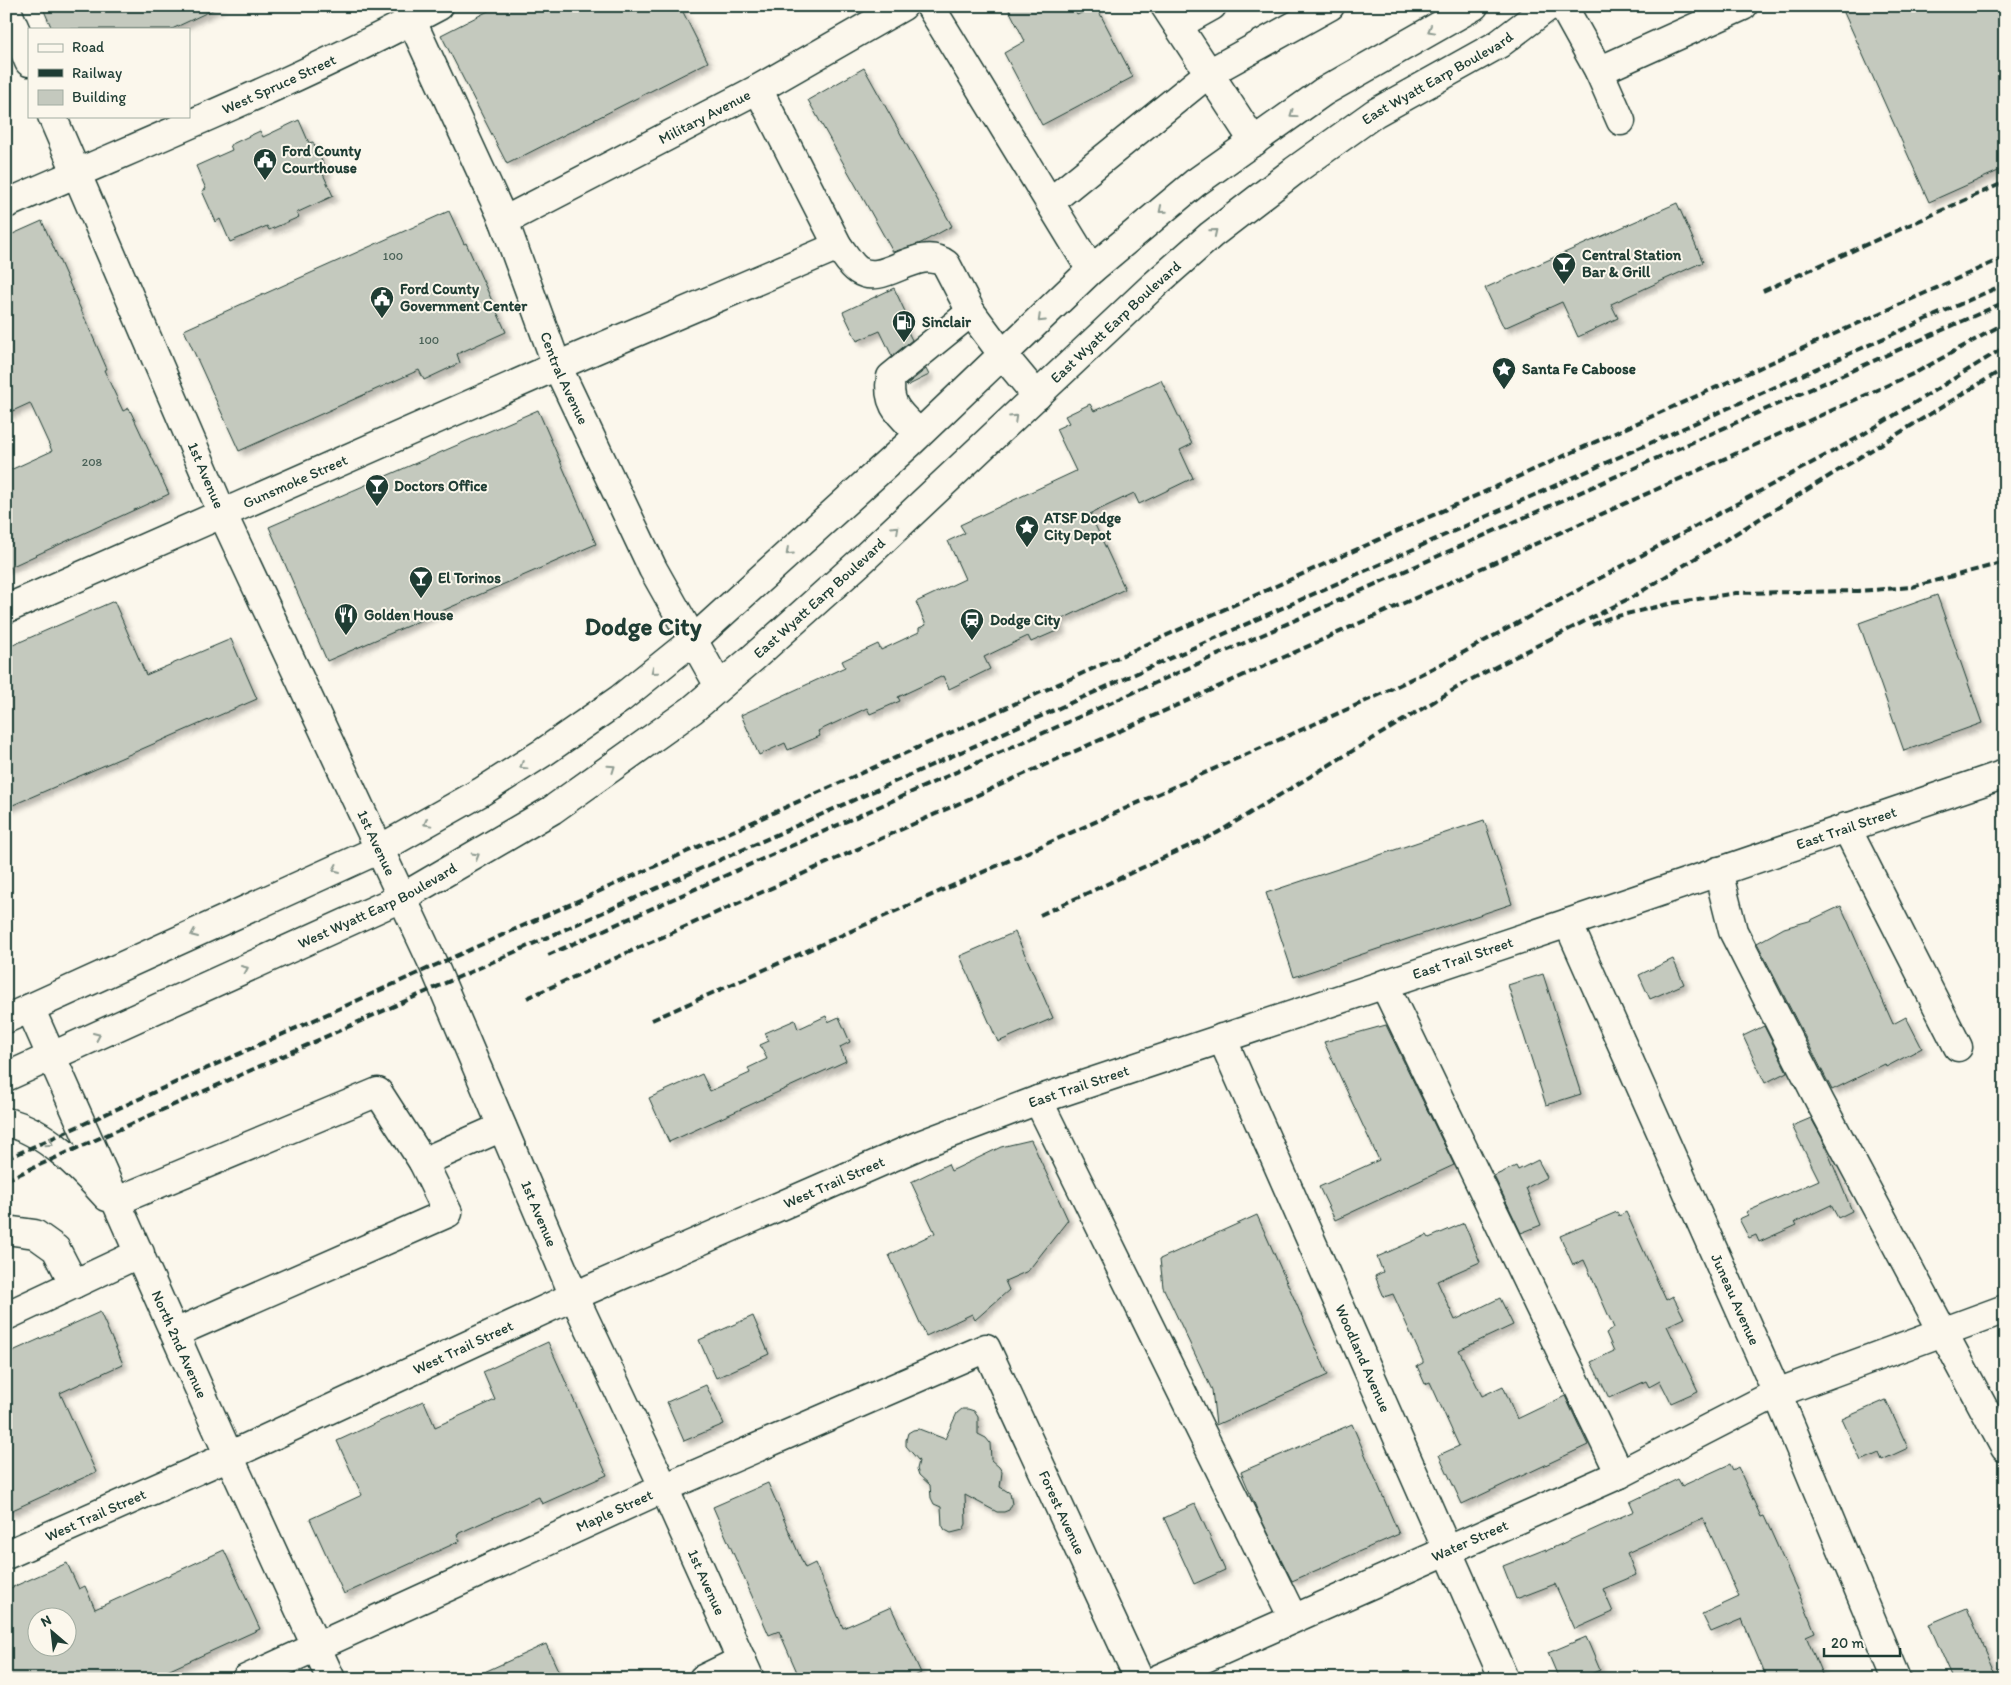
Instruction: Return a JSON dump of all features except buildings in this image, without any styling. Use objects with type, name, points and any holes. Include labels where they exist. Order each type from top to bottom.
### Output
[{"type":"street","name":"West Spruce Street","points":[[6,204],[198,122],[365,45],[408,14],[439,6]]},
{"type":"street","name":"Military Avenue","points":[[504,221],[758,89],[902,6]]},
{"type":"street","points":[[930,6],[1092,270]]},
{"type":"street","points":[[1212,6],[1172,16],[1254,142]]},
{"type":"street","points":[[1050,202],[1209,73],[1330,6]]},
{"type":"street","points":[[18,1014],[380,849],[481,792],[544,752],[620,699],[692,641],[919,433],[1092,270],[1195,182],[1323,92],[1474,6]]},
{"type":"street","name":"East Wyatt Earp Boulevard","points":[[720,686],[860,562],[1152,287],[1211,234],[1375,113],[1499,44],[1548,6]]},
{"type":"street","points":[[1563,6],[1598,70],[1621,121]]},
{"type":"street","points":[[1598,70],[1743,6]]},
{"type":"street","points":[[6,8],[28,60]]},
{"type":"street","name":"Central Avenue","points":[[408,14],[504,221],[557,366],[653,569],[692,641],[720,686]]},
{"type":"street","points":[[758,89],[838,246],[855,269],[864,274],[876,275],[923,258],[940,260],[946,264],[971,312],[1037,396]]},
{"type":"street","name":"1st Avenue","points":[[53,118],[223,515],[403,897],[574,1296],[664,1488],[746,1670]]},
{"type":"street","name":"Gunsmoke Street","points":[[6,609],[223,515],[557,366],[838,246]]},
{"type":"street","points":[[919,433],[897,411],[892,402],[888,390],[891,377],[971,312]]},
{"type":"street","name":"West Wyatt Earp Boulevard","points":[[6,1077],[403,897],[552,810],[684,716],[720,686]]},
{"type":"street","name":"East Trail Street","points":[[922,1144],[1038,1100],[1568,923],[2005,774]]},
{"type":"street","points":[[1846,827],[1958,1047]]},
{"type":"street","points":[[1718,871],[1733,931],[1825,1110],[2005,1448]]},
{"type":"street","name":"Juneau Avenue","points":[[1568,923],[1778,1393],[1896,1679]]},
{"type":"street","points":[[1384,984],[1620,1474]]},
{"type":"street","name":"North 2nd Avenue","points":[[18,1014],[53,1056],[331,1679]]},
{"type":"street","name":"Woodland Avenue","points":[[1222,1038],[1446,1552],[1504,1679]]},
{"type":"street","points":[[6,1122],[47,1141],[94,1182],[119,1207],[378,1092],[423,1162],[448,1212],[175,1333]]},
{"type":"street","points":[[1038,1100],[1293,1618]]},
{"type":"street","points":[[423,1162],[502,1128]]},
{"type":"street","name":"West Trail Street","points":[[6,1554],[230,1456],[574,1296],[922,1144]]},
{"type":"street","points":[[6,1230],[35,1234],[56,1249],[74,1284]]},
{"type":"street","points":[[6,1316],[140,1253]]},
{"type":"street","name":"Water Street","points":[[1158,1679],[1620,1474],[1778,1393],[2005,1309]]},
{"type":"street","name":"Maple Street","points":[[246,1679],[664,1488],[986,1348]]},
{"type":"street","name":"Forest Avenue","points":[[986,1348],[1139,1679]]},
{"type":"street","points":[[704,1679],[746,1670]]},
{"type":"railway","points":[[1763,291],[2005,182]]},
{"type":"railway","points":[[6,1159],[2005,257]]},
{"type":"railway","points":[[6,1180],[2005,284]]},
{"type":"railway","points":[[548,955],[2005,302]]},
{"type":"railway","points":[[527,998],[1917,372],[2005,323]]},
{"type":"railway","points":[[652,1020],[1377,696],[1455,657],[1859,437],[2005,347]]},
{"type":"railway","points":[[1040,915],[1217,833],[1468,681],[1634,596],[2005,368]]},
{"type":"railway","points":[[1592,625],[1609,618],[1673,603],[1736,593],[1858,591],[1912,587],[2005,562]]},
{"type":"place","name":"Ford County Courthouse","points":[[265,181]]},
{"type":"place","name":"Central Station Bar & Grill","points":[[1564,285]]},
{"type":"place","name":"Ford County Government Center","points":[[382,319]]},
{"type":"place","name":"Sinclair","points":[[904,343]]},
{"type":"place","name":"Santa Fe Caboose","points":[[1504,390]]},
{"type":"place","name":"Doctors Office","points":[[377,507]]},
{"type":"place","name":"ATSF Dodge City Depot","points":[[1027,548]]},
{"type":"place","name":"El Torinos","points":[[421,599]]},
{"type":"place","name":"Golden House","points":[[346,636]]},
{"type":"place","name":"Dodge City","points":[[972,641]]},
{"type":"district","name":"Dodge City","points":[[643,626]]}]
